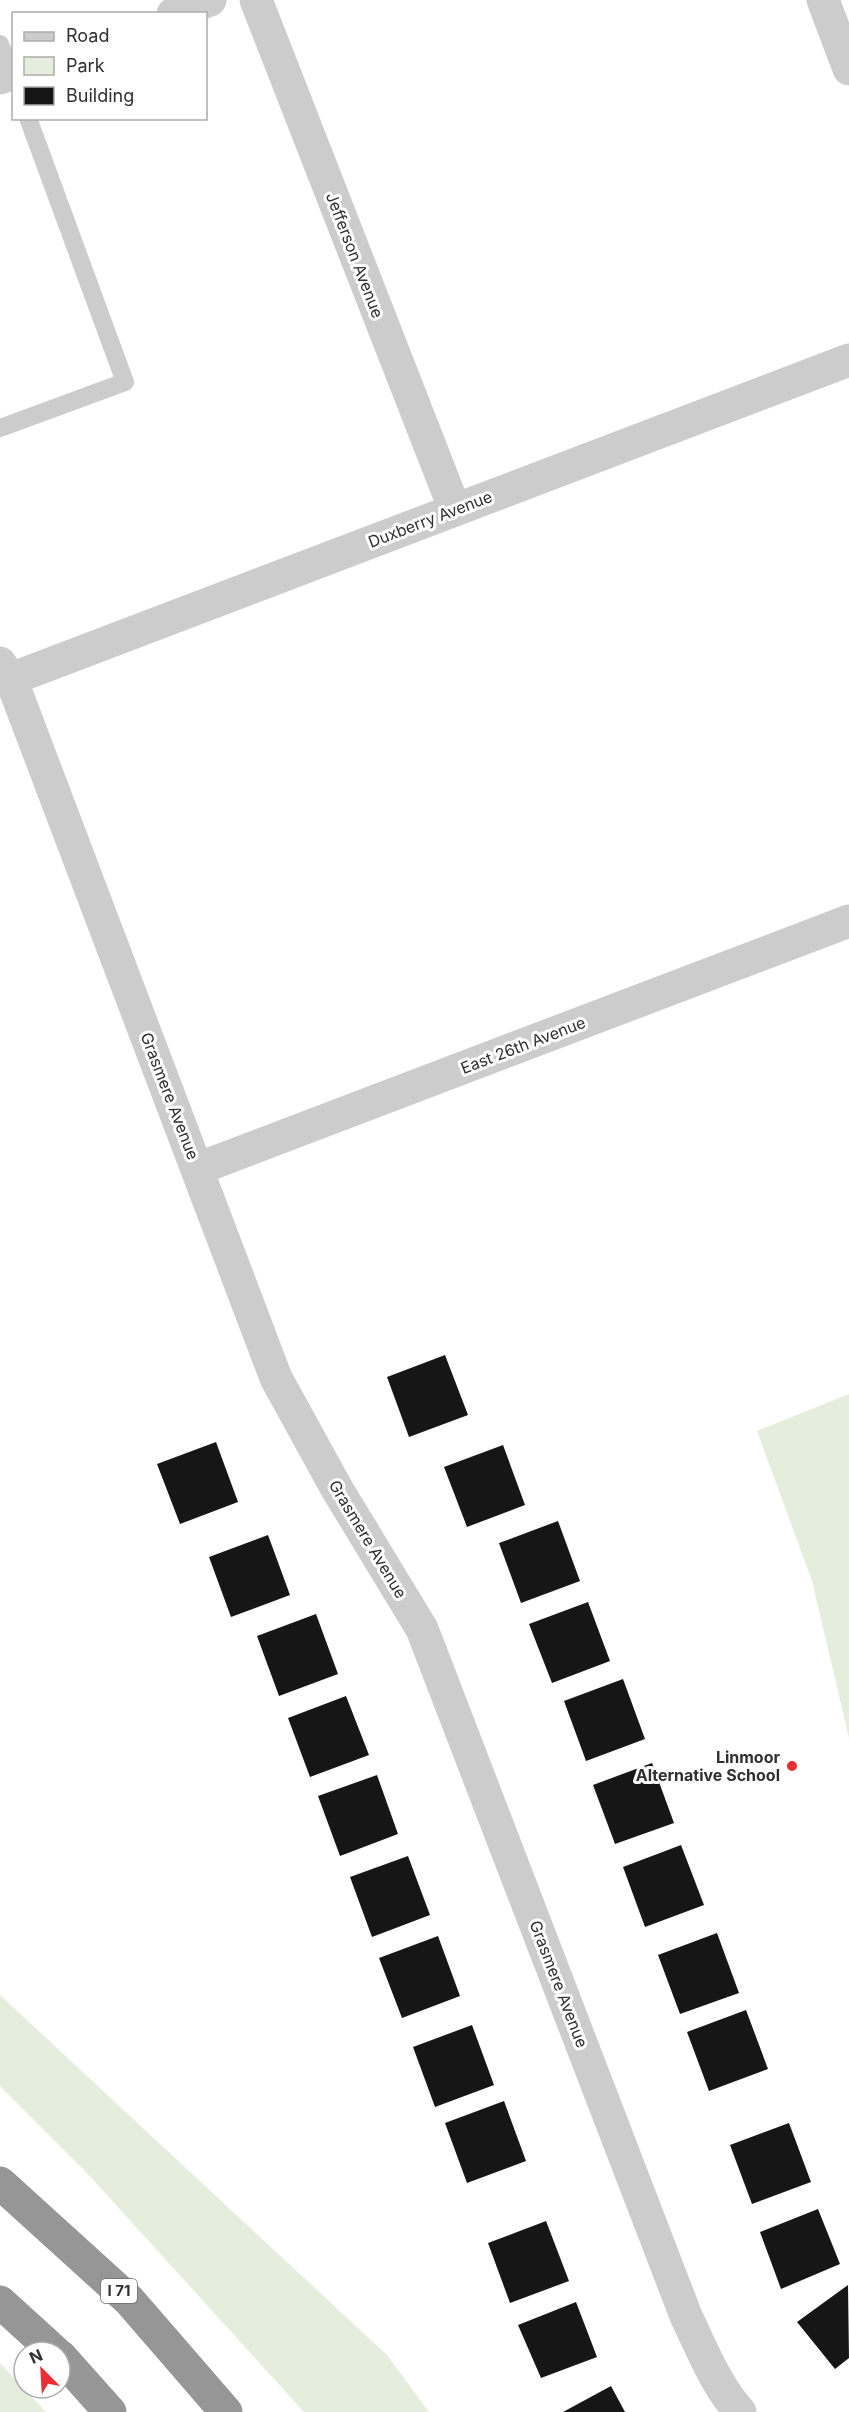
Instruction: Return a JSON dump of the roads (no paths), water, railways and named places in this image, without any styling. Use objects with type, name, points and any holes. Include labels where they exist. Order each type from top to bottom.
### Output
[{"type":"highway","name":"I 71","points":[[0,2183],[129,2300],[226,2412]]},
{"type":"highway","points":[[0,2302],[42,2340]]},
{"type":"highway","points":[[72,2369],[110,2412]]},
{"type":"street","points":[[178,12],[210,0]]},
{"type":"street","name":"Jefferson Avenue","points":[[256,0],[454,510]]},
{"type":"street","points":[[823,0],[849,69]]},
{"type":"street","name":"Duxberry Avenue","points":[[5,671],[454,510],[849,360]]},
{"type":"street","name":"Grasmere Avenue","points":[[5,671],[276,1378],[337,1489],[422,1629],[686,2316],[710,2364],[734,2406],[740,2412]]},
{"type":"street","name":"East 26th Avenue","points":[[197,1169],[849,921]]},
{"type":"lane","points":[[0,44],[10,76]]},
{"type":"lane","points":[[0,428],[125,382],[29,120]]},
{"type":"place","name":"Linmoor Alternative School","points":[[792,1766]]}]
